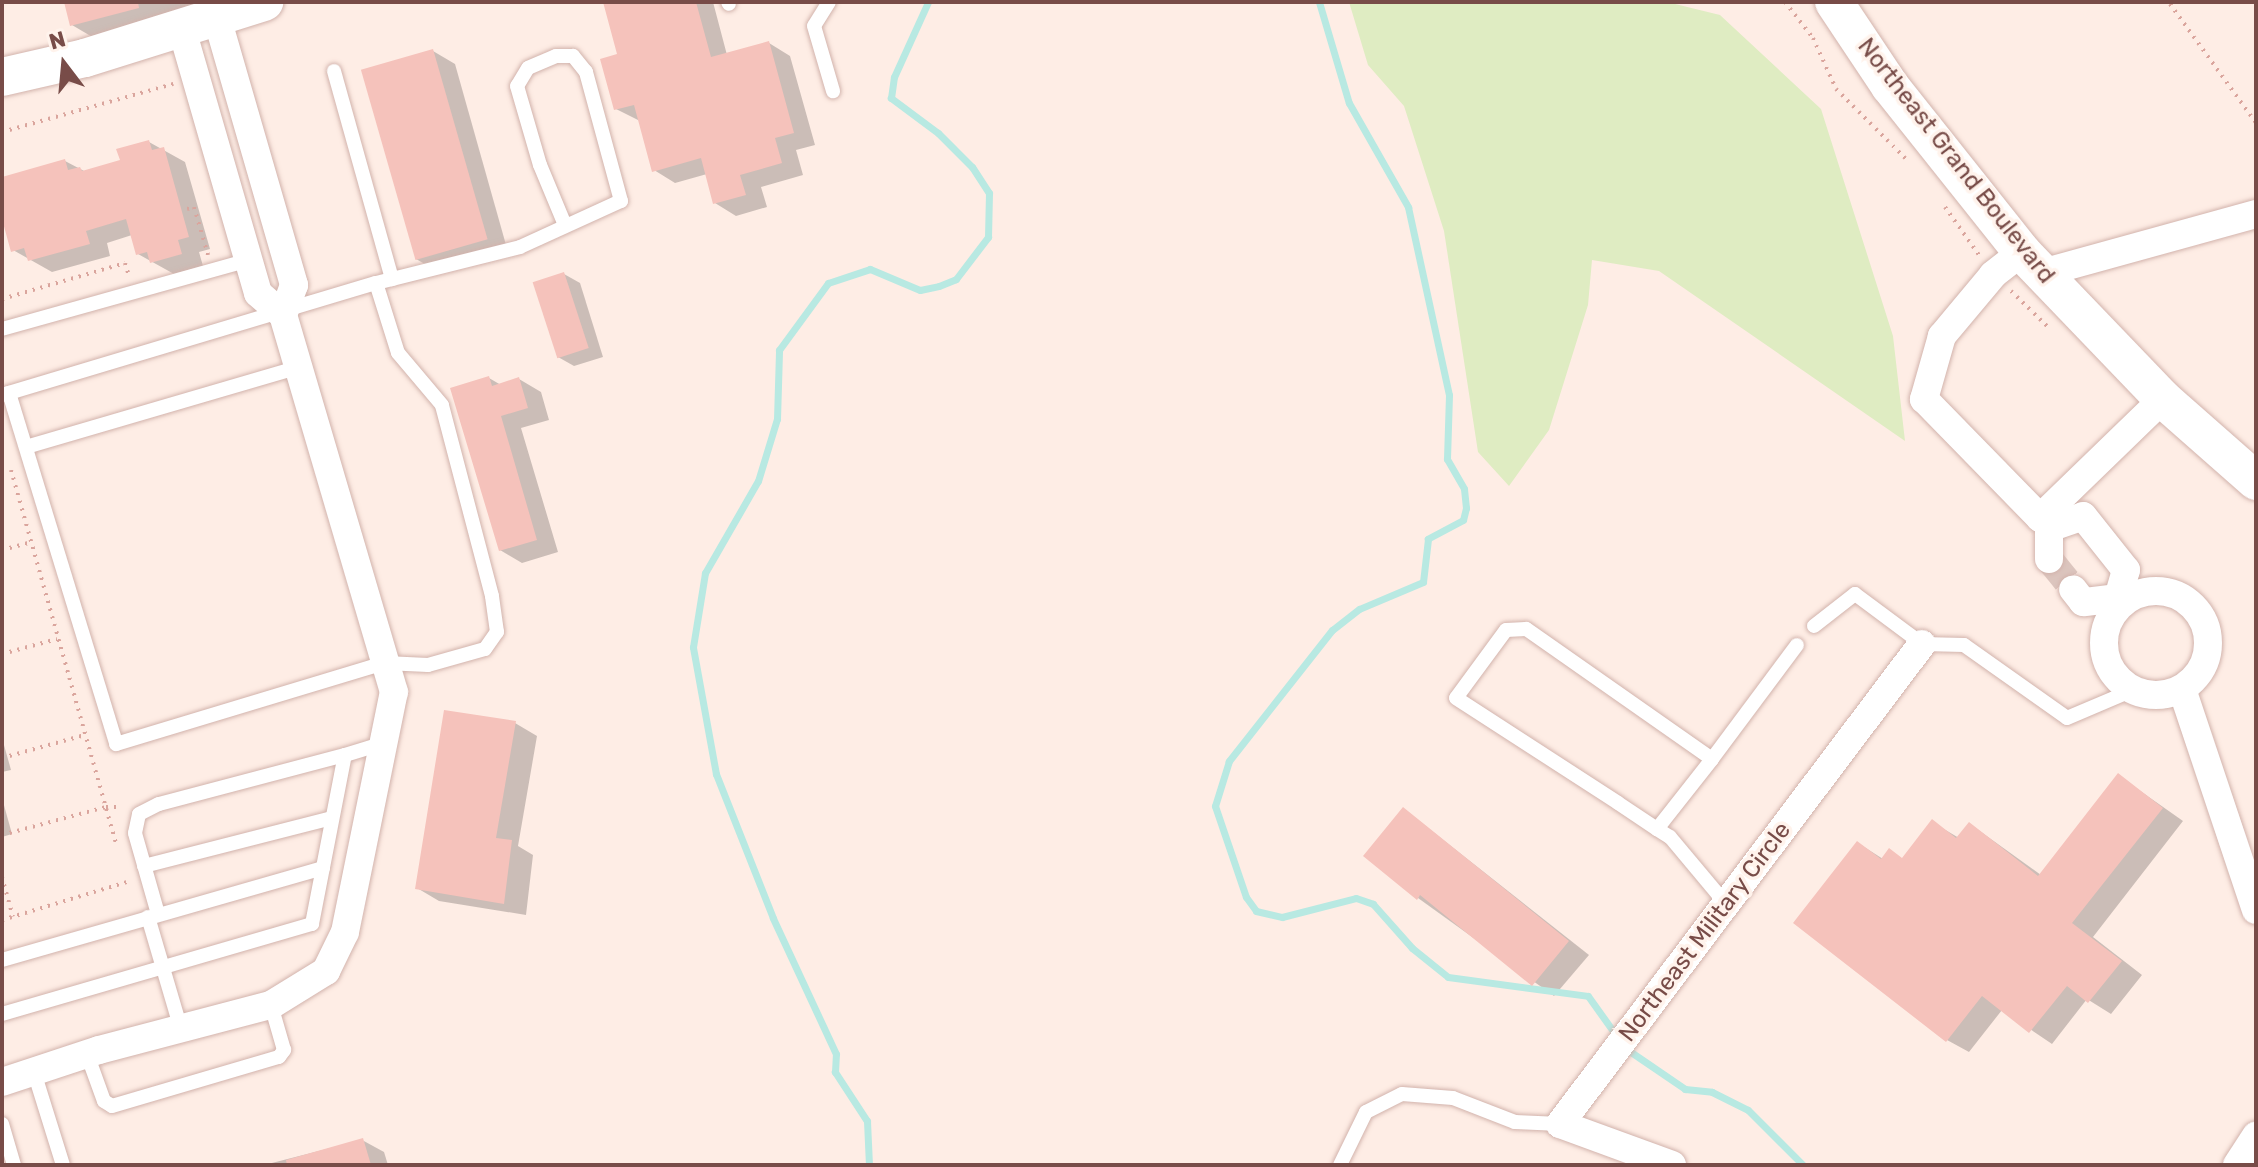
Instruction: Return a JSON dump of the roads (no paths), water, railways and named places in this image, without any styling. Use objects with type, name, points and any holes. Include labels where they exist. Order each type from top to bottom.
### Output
[{"type":"street","points":[[2,77],[199,24],[264,2]]},
{"type":"street","name":"Northeast Grand Boulevard","points":[[1834,2],[1890,86],[2032,263],[2163,399],[2256,481]]},
{"type":"street","points":[[2,1082],[87,1054],[271,1005],[326,971],[345,932],[394,692],[283,315],[258,293],[196,78],[199,24]]},
{"type":"street","points":[[199,24],[294,285],[283,315]]},
{"type":"street","points":[[2049,559],[2045,523],[1924,399],[1942,336],[1993,275],[2032,263],[2256,214]]},
{"type":"street","points":[[2045,523],[2163,399]]},
{"type":"street","points":[[2045,523],[2083,516],[2126,570],[2120,601],[2110,618],[2104,651],[2109,667],[2133,690],[2150,695],[2182,689],[2196,678],[2209,645],[2198,612],[2169,593],[2151,591],[2120,601],[2083,602],[2073,589]]},
{"type":"street","name":"Northeast Military Circle","points":[[1560,1124],[1922,644]]},
{"type":"street","points":[[2182,689],[2256,910]]},
{"type":"street","points":[[1560,1124],[1672,1165]]},
{"type":"street","points":[[2237,1165],[2256,1136]]},
{"type":"lane","points":[[829,2],[814,26],[833,91]]},
{"type":"lane","points":[[376,283],[398,353],[442,405],[497,632],[485,649],[428,665],[385,663],[116,744],[26,447],[6,394],[283,315],[376,283],[520,247],[621,201],[586,72],[573,56],[556,56],[528,68],[517,86],[540,165],[565,225]]},
{"type":"lane","points":[[334,71],[392,279]]},
{"type":"lane","points":[[2,329],[249,260]]},
{"type":"lane","points":[[26,447],[299,367]]},
{"type":"lane","points":[[1814,626],[1855,594],[1922,644],[1964,645],[2067,718],[2133,690]]},
{"type":"lane","points":[[1712,759],[1526,629],[1506,630],[1456,698],[1657,829],[1726,904]]},
{"type":"lane","points":[[1657,829],[1797,645]]},
{"type":"lane","points":[[181,1029],[163,966],[135,833],[141,814],[384,743]]},
{"type":"lane","points":[[2,1014],[312,924],[345,755]]},
{"type":"lane","points":[[144,866],[332,818]]},
{"type":"lane","points":[[2,960],[323,868]]},
{"type":"lane","points":[[87,1054],[104,1101],[112,1106],[279,1057],[284,1050],[271,1005]]},
{"type":"lane","points":[[34,1072],[63,1165]]},
{"type":"lane","points":[[1340,1165],[1366,1112],[1402,1094],[1453,1098],[1515,1122],[1560,1124]]},
{"type":"lane","points":[[2,1124],[11,1164]]},
{"type":"waterway","points":[[869,1165],[867,1121],[835,1072],[836,1054],[773,918],[716,774],[693,647],[705,573],[758,481],[777,419],[779,350],[828,283],[870,269],[920,290],[939,286],[956,279],[988,237],[989,193],[972,167],[938,133],[891,98],[894,77],[928,2]]},
{"type":"waterway","points":[[1319,2],[1349,103],[1408,207],[1449,395],[1447,459],[1464,489],[1466,508],[1463,520],[1428,539],[1423,582],[1359,609],[1332,630],[1229,761],[1215,806],[1246,897],[1256,911],[1282,917],[1356,898],[1373,904],[1412,948],[1448,977],[1588,996],[1618,1038]]},
{"type":"waterway","points":[[1625,1048],[1685,1089],[1712,1092],[1748,1110],[1803,1165]]},
{"type":"tunnel","points":[[2049,559],[2073,589]]}]
